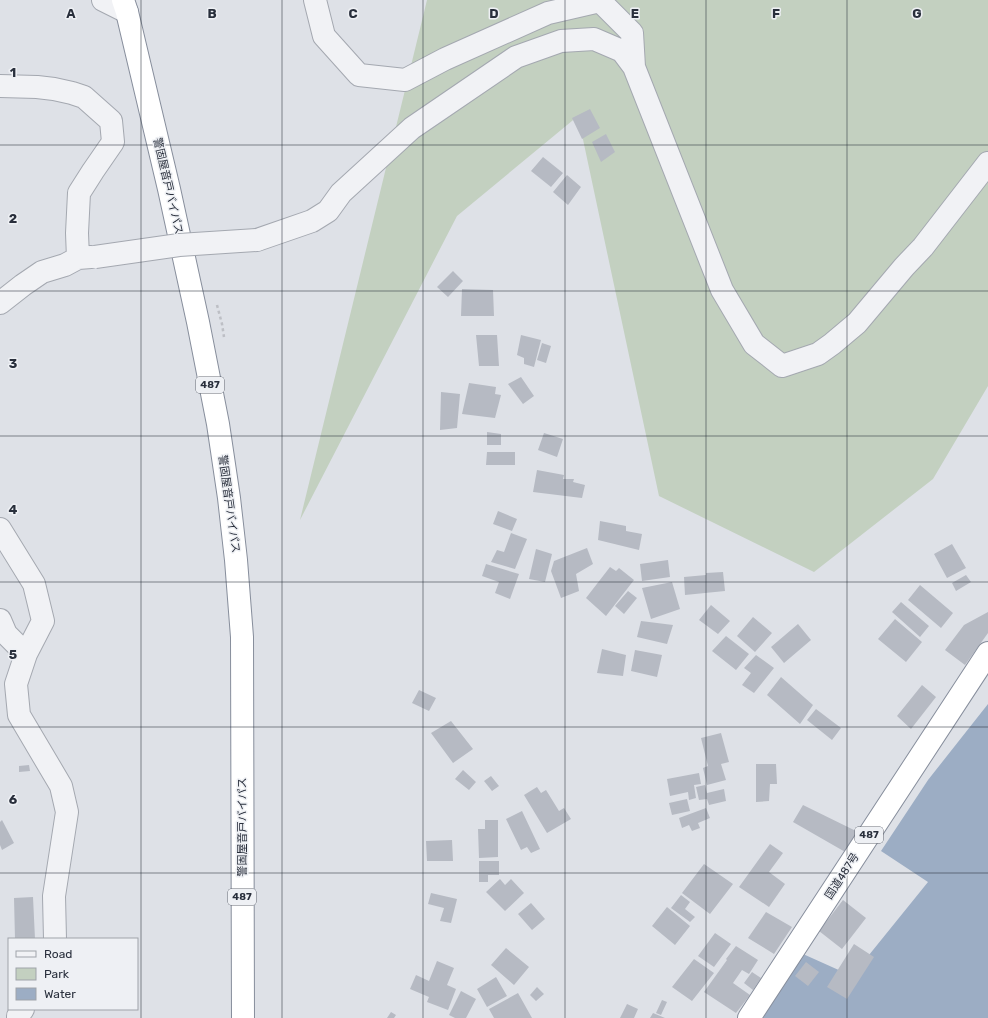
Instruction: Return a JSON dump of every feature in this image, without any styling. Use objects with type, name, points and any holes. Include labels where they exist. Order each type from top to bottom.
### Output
[{"type":"highway","name":"警固屋音戸バイパス","points":[[125,6],[169,189],[198,322],[218,424],[228,490],[236,560],[242,637],[242,1018]]},
{"type":"highway","name":"国道487号","points":[[750,1018],[988,653]]},
{"type":"street","points":[[103,0],[125,6]]},
{"type":"street","points":[[314,0],[324,36],[359,75],[405,80],[445,59],[548,13],[600,1],[632,33],[634,67]]},
{"type":"street","points":[[0,303],[42,272],[86,257],[179,245],[257,240],[312,221],[328,211],[341,193],[412,128],[516,57],[562,41],[594,39],[622,51],[634,67],[722,290],[754,344],[782,366],[818,354],[857,323],[904,267],[923,247],[988,163]]},
{"type":"street","points":[[0,86],[36,87],[72,93],[84,97],[111,122],[113,142],[79,193],[77,233],[86,257]]},
{"type":"street","points":[[0,529],[34,584],[43,621],[26,654],[16,684],[19,715],[61,786],[67,812],[54,896],[55,938]]},
{"type":"street","points":[[0,620],[6,634],[26,654]]},
{"type":"green space","points":[[427,0],[988,0],[988,386],[933,479],[814,572],[659,496],[578,116],[457,216],[300,520]]},
{"type":"water","points":[[988,704],[988,1018],[759,1018],[803,954],[852,976],[928,882],[881,851],[928,780]]},
{"type":"building","points":[[590,109],[600,128],[582,139],[572,118]]},
{"type":"building","points":[[606,134],[615,152],[601,162],[592,142]]},
{"type":"building","points":[[543,157],[563,173],[551,187],[531,171]]},
{"type":"building","points":[[567,175],[581,187],[568,205],[553,192]]},
{"type":"building","points":[[453,271],[463,281],[448,297],[437,287]]},
{"type":"building","points":[[462,289],[493,290],[494,316],[461,316]]},
{"type":"building","points":[[476,335],[497,335],[499,366],[479,366]]},
{"type":"building","points":[[521,335],[541,340],[534,367],[524,364],[524,358],[517,355]]},
{"type":"building","points":[[542,343],[551,346],[546,363],[537,360]]},
{"type":"building","points":[[521,377],[534,396],[523,404],[508,384]]},
{"type":"building","points":[[469,383],[496,387],[495,394],[501,395],[495,418],[462,414]]},
{"type":"building","points":[[441,392],[460,394],[457,428],[440,430]]},
{"type":"building","points":[[487,432],[501,434],[501,445],[487,445]]},
{"type":"building","points":[[544,433],[563,439],[557,457],[538,450]]},
{"type":"building","points":[[487,452],[515,452],[515,465],[486,465]]},
{"type":"building","points":[[537,470],[564,475],[563,479],[574,479],[573,482],[585,485],[582,498],[533,492]]},
{"type":"building","points":[[498,511],[517,519],[512,531],[493,524]]},
{"type":"building","points":[[600,521],[626,526],[626,531],[642,534],[639,550],[598,540]]},
{"type":"building","points":[[511,533],[527,539],[515,569],[491,562],[497,550],[504,552]]},
{"type":"building","points":[[952,544],[966,568],[947,578],[934,554]]},
{"type":"building","points":[[587,548],[593,564],[576,574],[579,591],[561,598],[551,571],[554,561]]},
{"type":"building","points":[[536,549],[552,554],[545,582],[529,579]]},
{"type":"building","points":[[668,560],[670,577],[642,581],[640,564]]},
{"type":"building","points":[[486,564],[519,574],[510,599],[495,593],[499,582],[482,576]]},
{"type":"building","points":[[610,567],[616,571],[619,568],[634,580],[606,616],[586,598]]},
{"type":"building","points":[[723,572],[725,591],[685,595],[684,577]]},
{"type":"building","points":[[966,575],[971,582],[956,591],[952,583]]},
{"type":"building","points":[[672,582],[680,609],[651,619],[642,588]]},
{"type":"building","points":[[920,585],[953,613],[941,628],[908,600]]},
{"type":"building","points":[[628,591],[637,598],[624,614],[615,606]]},
{"type":"building","points":[[901,602],[929,626],[920,637],[892,612]]},
{"type":"building","points":[[711,605],[730,621],[718,634],[699,620]]},
{"type":"building","points":[[988,612],[988,633],[965,665],[945,650],[964,625]]},
{"type":"building","points":[[753,617],[772,633],[755,652],[737,636]]},
{"type":"building","points":[[895,619],[922,642],[906,662],[878,639]]},
{"type":"building","points":[[641,621],[673,625],[667,644],[637,637]]},
{"type":"building","points":[[798,624],[811,640],[784,663],[771,647]]},
{"type":"building","points":[[726,636],[749,654],[736,670],[712,651]]},
{"type":"building","points":[[602,649],[626,655],[623,676],[597,673]]},
{"type":"building","points":[[635,650],[662,655],[657,677],[631,671]]},
{"type":"building","points":[[756,655],[774,668],[754,693],[742,685],[751,673],[744,668]]},
{"type":"building","points":[[781,677],[813,705],[800,724],[767,695]]},
{"type":"building","points":[[922,685],[936,697],[911,729],[897,716]]},
{"type":"building","points":[[419,690],[436,698],[429,711],[412,703]]},
{"type":"building","points":[[816,709],[841,728],[832,740],[807,720]]},
{"type":"building","points":[[451,721],[473,749],[453,763],[431,733]]},
{"type":"building","points":[[721,733],[729,762],[721,764],[726,780],[707,785],[703,768],[708,766],[701,738]]},
{"type":"building","points":[[756,764],[776,764],[777,784],[770,784],[769,801],[756,802]]},
{"type":"building","points":[[29,765],[30,771],[19,772],[19,766]]},
{"type":"building","points":[[463,770],[476,782],[469,790],[455,779]]},
{"type":"building","points":[[699,773],[701,784],[694,785],[696,798],[689,800],[688,792],[670,796],[667,779]]},
{"type":"building","points":[[491,776],[499,786],[492,791],[484,781]]},
{"type":"building","points":[[705,785],[707,793],[724,789],[726,801],[709,805],[707,799],[699,800],[696,787]]},
{"type":"building","points":[[537,787],[541,793],[546,790],[559,811],[564,808],[571,819],[547,833],[524,795]]},
{"type":"building","points":[[687,799],[690,811],[672,815],[669,803]]},
{"type":"building","points":[[803,805],[858,832],[847,853],[793,822]]},
{"type":"building","points":[[706,808],[710,818],[698,823],[700,828],[692,831],[689,825],[682,828],[679,818]]},
{"type":"building","points":[[522,811],[540,849],[531,853],[527,847],[521,850],[506,819]]},
{"type":"building","points":[[2,820],[14,843],[2,850],[0,845],[0,822]]},
{"type":"building","points":[[485,820],[498,820],[498,857],[479,858],[478,829],[485,829]]},
{"type":"building","points":[[452,840],[453,861],[427,861],[426,841]]},
{"type":"building","points":[[770,844],[783,853],[769,872],[785,884],[769,907],[739,887]]},
{"type":"building","points":[[479,861],[499,861],[499,875],[488,875],[488,882],[479,882]]},
{"type":"building","points":[[704,864],[733,884],[710,914],[682,893]]},
{"type":"building","points":[[500,879],[505,885],[511,879],[524,893],[505,911],[486,892]]},
{"type":"building","points":[[431,893],[457,899],[451,923],[440,921],[444,908],[428,904]]},
{"type":"building","points":[[681,895],[690,902],[685,909],[695,917],[690,922],[671,908]]},
{"type":"building","points":[[33,897],[35,938],[15,938],[14,898]]},
{"type":"building","points":[[843,900],[866,918],[842,949],[819,931]]},
{"type":"building","points":[[531,903],[545,919],[532,930],[518,914]]},
{"type":"building","points":[[667,907],[690,926],[675,945],[652,926]]},
{"type":"building","points":[[766,912],[792,927],[774,954],[748,938]]},
{"type":"building","points":[[715,933],[731,944],[714,967],[698,956]]},
{"type":"building","points":[[854,944],[874,957],[847,999],[827,987]]},
{"type":"building","points":[[736,946],[758,960],[749,974],[742,970],[733,983],[750,995],[736,1013],[704,992]]},
{"type":"building","points":[[506,948],[529,967],[514,985],[491,965]]},
{"type":"building","points":[[694,959],[714,973],[692,1001],[672,987]]},
{"type":"building","points":[[437,961],[454,968],[447,985],[456,989],[448,1010],[427,1002],[429,997],[410,989],[416,975],[429,981]]},
{"type":"building","points":[[806,962],[819,972],[808,986],[795,976]]},
{"type":"building","points":[[752,972],[761,978],[753,990],[744,983]]},
{"type":"building","points":[[496,977],[507,996],[487,1007],[477,989]]},
{"type":"building","points":[[537,987],[544,994],[536,1001],[530,995]]},
{"type":"building","points":[[461,991],[476,999],[466,1018],[455,1018],[449,1015]]},
{"type":"building","points":[[518,993],[532,1018],[494,1018],[489,1009]]},
{"type":"building","points":[[662,1000],[667,1002],[661,1015],[656,1013]]},
{"type":"building","points":[[627,1004],[638,1009],[634,1018],[620,1018]]},
{"type":"building","points":[[391,1012],[396,1015],[394,1018],[387,1018]]},
{"type":"building","points":[[653,1013],[665,1018],[650,1018]]}]
